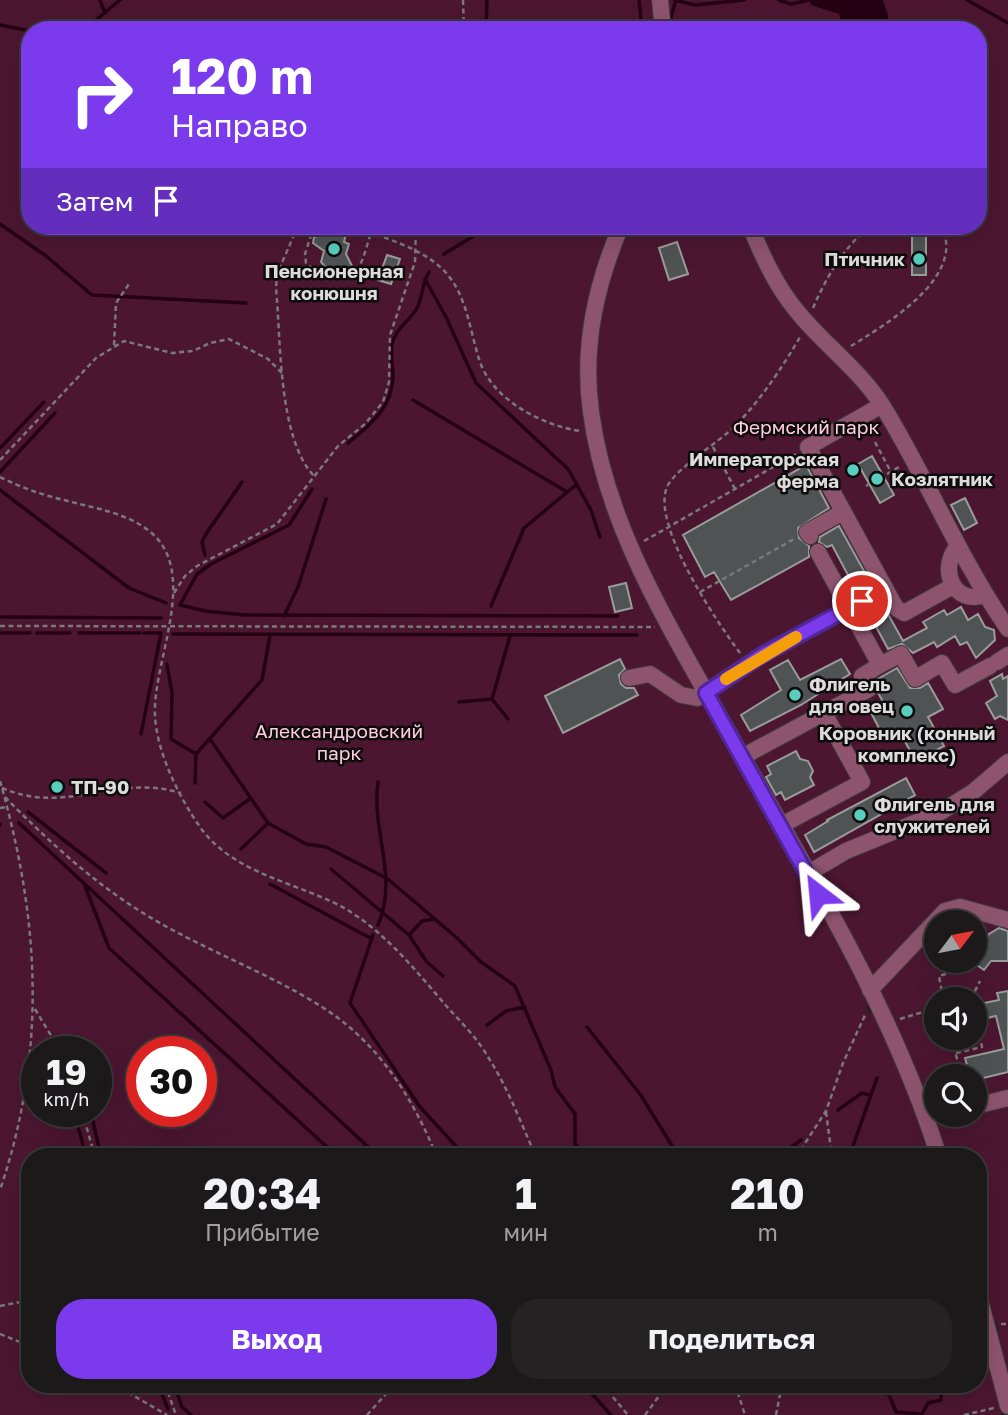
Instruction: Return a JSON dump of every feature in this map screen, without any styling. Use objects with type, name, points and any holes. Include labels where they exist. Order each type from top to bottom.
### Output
[{"type":"street","points":[[660,0],[662,21]]},
{"type":"street","points":[[617,235],[605,264],[591,338],[589,385],[594,433],[609,492],[631,549],[669,627],[870,990],[924,1099]]},
{"type":"street","points":[[754,235],[783,293],[807,323],[840,353],[882,405],[985,595],[1008,629]]},
{"type":"street","points":[[882,405],[808,447],[881,591],[896,608],[904,613],[953,586]]},
{"type":"street","points":[[808,534],[843,512]]},
{"type":"street","points":[[958,546],[951,555],[947,568],[953,586],[968,596],[985,595]]},
{"type":"street","points":[[818,552],[855,605],[880,665]]},
{"type":"street","points":[[629,678],[650,674],[690,699],[697,698],[748,664],[855,605]]},
{"type":"street","points":[[742,757],[869,689],[862,676],[901,654],[915,679],[943,663],[955,685],[998,661]]},
{"type":"street","points":[[780,826],[862,782],[824,713]]},
{"type":"street","points":[[807,874],[857,846],[939,813],[973,792],[1008,762]]},
{"type":"street","points":[[870,990],[945,911],[960,907],[1008,920]]},
{"type":"street","points":[[987,1103],[1008,1098]]},
{"type":"street","points":[[934,1127],[938,1148]]},
{"type":"street","points":[[987,1332],[1004,1406]]},
{"type":"path","points":[[463,0],[464,21]]},
{"type":"path","points":[[294,235],[277,274],[283,374],[296,449],[314,476]]},
{"type":"path","points":[[311,235],[305,254],[306,263],[314,269],[341,279],[351,277],[358,268],[370,235]]},
{"type":"path","points":[[376,235],[416,251],[441,268],[456,286],[482,368],[491,384],[528,412],[560,427],[594,433]]},
{"type":"path","points":[[173,596],[185,576],[197,566],[277,524],[338,446],[373,415],[386,396],[390,335],[416,251],[416,235]]},
{"type":"path","points":[[748,664],[700,592],[670,527],[664,499],[670,481],[713,447],[754,405],[784,363],[807,323],[823,287],[858,235]]},
{"type":"path","points":[[840,353],[897,317],[930,284],[941,267],[946,248],[943,235]]},
{"type":"path","points":[[114,345],[116,303],[129,284]]},
{"type":"path","points":[[0,460],[96,358],[114,345],[131,341],[172,353],[193,351],[210,343],[229,339],[268,359],[283,374]]},
{"type":"path","points":[[875,442],[889,473],[899,467]]},
{"type":"path","points":[[713,447],[735,489]]},
{"type":"path","points":[[631,549],[808,447]]},
{"type":"path","points":[[0,477],[46,496],[114,513],[145,528],[159,540],[168,554],[172,569],[173,596],[155,718],[159,741],[181,793],[201,828],[232,858],[321,896],[348,911],[390,944],[487,1054],[532,1148]]},
{"type":"path","points":[[700,592],[808,534]]},
{"type":"path","points":[[0,626],[669,627]]},
{"type":"path","points":[[0,781],[8,807],[29,923],[35,1009],[24,1100],[0,1190]]},
{"type":"path","points":[[2,788],[14,793],[51,799],[66,799],[136,786],[181,793]]},
{"type":"path","points":[[5,797],[36,828],[123,900],[187,937],[291,989],[325,1009],[353,1031],[395,1076],[433,1148]]},
{"type":"path","points":[[0,808],[8,807]]},
{"type":"path","points":[[941,987],[939,976],[949,973]]},
{"type":"path","points":[[977,987],[980,981]]},
{"type":"path","points":[[35,1009],[51,1036]]},
{"type":"path","points":[[802,1148],[826,1111],[843,1063],[867,1011]]},
{"type":"path","points":[[886,1023],[924,1012]]},
{"type":"path","points":[[955,1050],[958,1064]]},
{"type":"path","points":[[956,1053],[969,1050]]},
{"type":"path","points":[[826,1111],[831,1148]]},
{"type":"path","points":[[87,1127],[92,1148]]},
{"type":"path","points":[[0,1306],[21,1302]]},
{"type":"path","points":[[0,1334],[21,1342]]},
{"type":"path","points":[[129,1393],[167,1415]]},
{"type":"path","points":[[168,1393],[176,1415]]},
{"type":"path","points":[[367,1415],[387,1393]]},
{"type":"path","points":[[610,1393],[628,1415]]},
{"type":"path","points":[[645,1415],[661,1393]]},
{"type":"path","points":[[738,1393],[744,1415]]},
{"type":"path","points":[[776,1415],[781,1393]]},
{"type":"path","points":[[964,1415],[1004,1406]]},
{"type":"green space","name":"Александровский парк","points":[[0,0],[1008,0],[1008,1381],[996,1332],[999,1329],[987,1300],[987,1148],[942,1148],[936,1127],[987,1127],[987,1064],[924,1064],[924,1104],[651,578],[614,487],[597,408],[595,360],[601,302],[623,235],[987,235],[987,21],[21,21],[21,235],[611,235],[600,263],[588,438],[701,696],[870,1003],[866,1007],[869,1014],[873,1010],[889,1042],[929,1148],[21,1148],[21,1393],[987,1393],[987,1350],[1002,1402],[999,1403],[1002,1415],[0,1415]]},
{"type":"shaded area","points":[[809,0],[883,0],[888,21],[841,21],[839,14],[811,5]]},
{"type":"building","name":"Пенсионерная конюшня","points":[[346,235],[344,242],[349,244],[346,254],[352,266],[348,272],[339,267],[327,269],[321,262],[324,251],[313,243],[314,237]]},
{"type":"building","name":"Птичник","points":[[912,235],[926,235],[926,275],[912,275]]},
{"type":"building","points":[[677,242],[688,274],[669,280],[659,248]]},
{"type":"building","points":[[387,255],[400,259],[391,284],[378,280]]},
{"type":"building","name":"Козлятник","points":[[872,456],[894,495],[880,503],[858,464]]},
{"type":"building","points":[[806,465],[829,508],[798,528],[799,538],[809,546],[809,557],[731,600],[714,572],[705,577],[683,535]]},
{"type":"building","points":[[965,498],[977,523],[964,530],[951,505]]},
{"type":"building","points":[[839,526],[903,641],[927,628],[923,622],[944,610],[947,615],[961,607],[968,620],[978,614],[985,627],[994,630],[995,640],[976,658],[967,642],[960,645],[955,636],[937,647],[934,642],[913,653],[902,644],[888,649],[867,610],[872,602],[871,595],[863,591],[857,592],[832,545],[827,547],[819,542],[820,537]]},
{"type":"building","points":[[626,583],[632,608],[615,612],[609,587]]},
{"type":"building","points":[[620,659],[625,669],[619,675],[621,684],[626,688],[634,688],[638,695],[563,733],[545,696]]},
{"type":"building","name":"Флигель для овец","points":[[841,659],[850,674],[801,705],[750,731],[741,715],[781,690],[770,670],[788,660],[800,680]]},
{"type":"building","name":"Коровник (конный комплекс)","points":[[897,668],[910,688],[920,688],[928,683],[943,709],[928,717],[944,746],[916,761],[900,733],[886,741],[871,713],[885,705],[878,693],[876,680]]},
{"type":"building","points":[[1002,674],[1003,679],[1008,676],[1008,720],[1000,716],[995,719],[986,703],[997,696],[990,681]]},
{"type":"building","points":[[796,751],[800,759],[808,761],[813,771],[810,777],[814,785],[785,800],[781,792],[776,795],[766,777],[771,774],[767,766]]},
{"type":"building","name":"Флигель для служителей","points":[[906,778],[915,795],[814,852],[805,835],[827,820]]},
{"type":"building","points":[[999,928],[1008,931],[1008,961],[991,961],[987,966],[989,934]]},
{"type":"building","points":[[1008,991],[1008,1072],[987,1077],[987,1064],[967,1064],[965,1058],[1004,1049],[996,1016],[987,1018],[987,1002],[999,1000],[997,993]]},
{"type":"waterway","points":[[100,0],[105,13]]},
{"type":"waterway","points":[[95,21],[120,0]]},
{"type":"waterway","points":[[486,21],[487,0]]},
{"type":"waterway","points":[[639,0],[641,21]]},
{"type":"waterway","points":[[675,0],[695,5],[744,0]]},
{"type":"waterway","points":[[672,21],[676,0]]},
{"type":"waterway","points":[[779,0],[791,4],[809,0]]},
{"type":"waterway","points":[[967,0],[1008,23]]},
{"type":"waterway","points":[[0,25],[21,29]]},
{"type":"waterway","points":[[0,224],[46,256],[92,295],[246,303]]},
{"type":"waterway","points":[[444,254],[475,235]]},
{"type":"waterway","points":[[348,443],[372,422],[389,398],[393,377],[392,344],[399,329],[417,308],[429,272]]},
{"type":"waterway","points":[[425,279],[446,317],[476,383],[568,469],[591,510],[600,537]]},
{"type":"waterway","points":[[413,400],[567,492]]},
{"type":"waterway","points":[[0,448],[44,402]]},
{"type":"waterway","points":[[0,472],[55,413]]},
{"type":"waterway","points":[[205,555],[202,542],[206,534],[242,482]]},
{"type":"waterway","points":[[491,606],[524,528],[577,484]]},
{"type":"waterway","points":[[312,489],[289,525],[211,564],[197,574],[180,605],[205,611],[245,615],[618,616]]},
{"type":"waterway","points":[[0,490],[129,588],[166,603]]},
{"type":"waterway","points":[[284,616],[298,587],[326,499]]},
{"type":"waterway","points":[[0,617],[161,618]]},
{"type":"waterway","points":[[0,633],[30,633]]},
{"type":"waterway","points":[[37,633],[70,633]]},
{"type":"waterway","points":[[79,633],[140,633]]},
{"type":"waterway","points":[[141,734],[161,633],[144,633]]},
{"type":"waterway","points":[[173,634],[637,635]]},
{"type":"waterway","points":[[167,664],[172,693],[171,739],[196,754],[262,680],[270,635]]},
{"type":"waterway","points":[[508,719],[492,699],[510,636]]},
{"type":"waterway","points":[[459,702],[491,699]]},
{"type":"waterway","points":[[210,739],[268,823],[306,844],[326,847],[388,879],[481,962],[515,986],[551,1070],[555,1087],[575,1114],[575,1144],[579,1148]]},
{"type":"waterway","points":[[195,783],[196,754]]},
{"type":"waterway","points":[[378,782],[378,819],[386,889],[378,925]]},
{"type":"waterway","points":[[205,802],[223,818],[251,798]]},
{"type":"waterway","points":[[28,812],[106,873]]},
{"type":"waterway","points":[[19,823],[369,1148]]},
{"type":"waterway","points":[[241,849],[268,823]]},
{"type":"waterway","points":[[331,869],[409,935],[426,961],[443,976]]},
{"type":"waterway","points":[[270,884],[372,939]]},
{"type":"waterway","points":[[85,886],[109,948],[328,1148]]},
{"type":"waterway","points":[[409,935],[422,921],[434,919]]},
{"type":"waterway","points":[[373,935],[350,1003],[420,1107],[458,1148]]},
{"type":"waterway","points":[[487,1025],[506,1011],[525,1007]]},
{"type":"waterway","points":[[587,1027],[640,1094],[673,1148]]},
{"type":"waterway","points":[[852,1148],[877,1078]]},
{"type":"waterway","points":[[838,1110],[862,1093],[869,1095]]},
{"type":"waterway","points":[[78,1127],[84,1148]]},
{"type":"waterway","points":[[94,1127],[99,1148]]},
{"type":"waterway","points":[[790,1148],[801,1140]]},
{"type":"waterway","points":[[162,1393],[168,1409]]},
{"type":"waterway","points":[[177,1393],[182,1407],[191,1415]]},
{"type":"waterway","points":[[591,1393],[611,1415]]},
{"type":"waterway","points":[[890,1397],[896,1412],[922,1414],[928,1403],[941,1400],[941,1393]]},
{"type":"tunnel","points":[[862,601],[877,593]]},
{"type":"slow traffic","points":[[726,679],[796,637]]},
{"type":"place","name":"Пенсионерная конюшня","points":[[334,249]]},
{"type":"place","name":"Птичник","points":[[919,259]]},
{"type":"place","name":"Императорская ферма","points":[[853,470]]},
{"type":"place","name":"Козлятник","points":[[877,479]]},
{"type":"place","name":"Флигель для овец","points":[[795,695]]},
{"type":"place","name":"Коровник (конный комплекс)","points":[[907,711]]},
{"type":"place","name":"ТП-90","points":[[57,787]]},
{"type":"place","name":"Флигель для служителей","points":[[860,815]]},
{"type":"route","points":[[818,894],[706,693],[762,655],[862,601]]},
{"type":"park label","name":"Фермский парк","points":[[806,427]]}]
